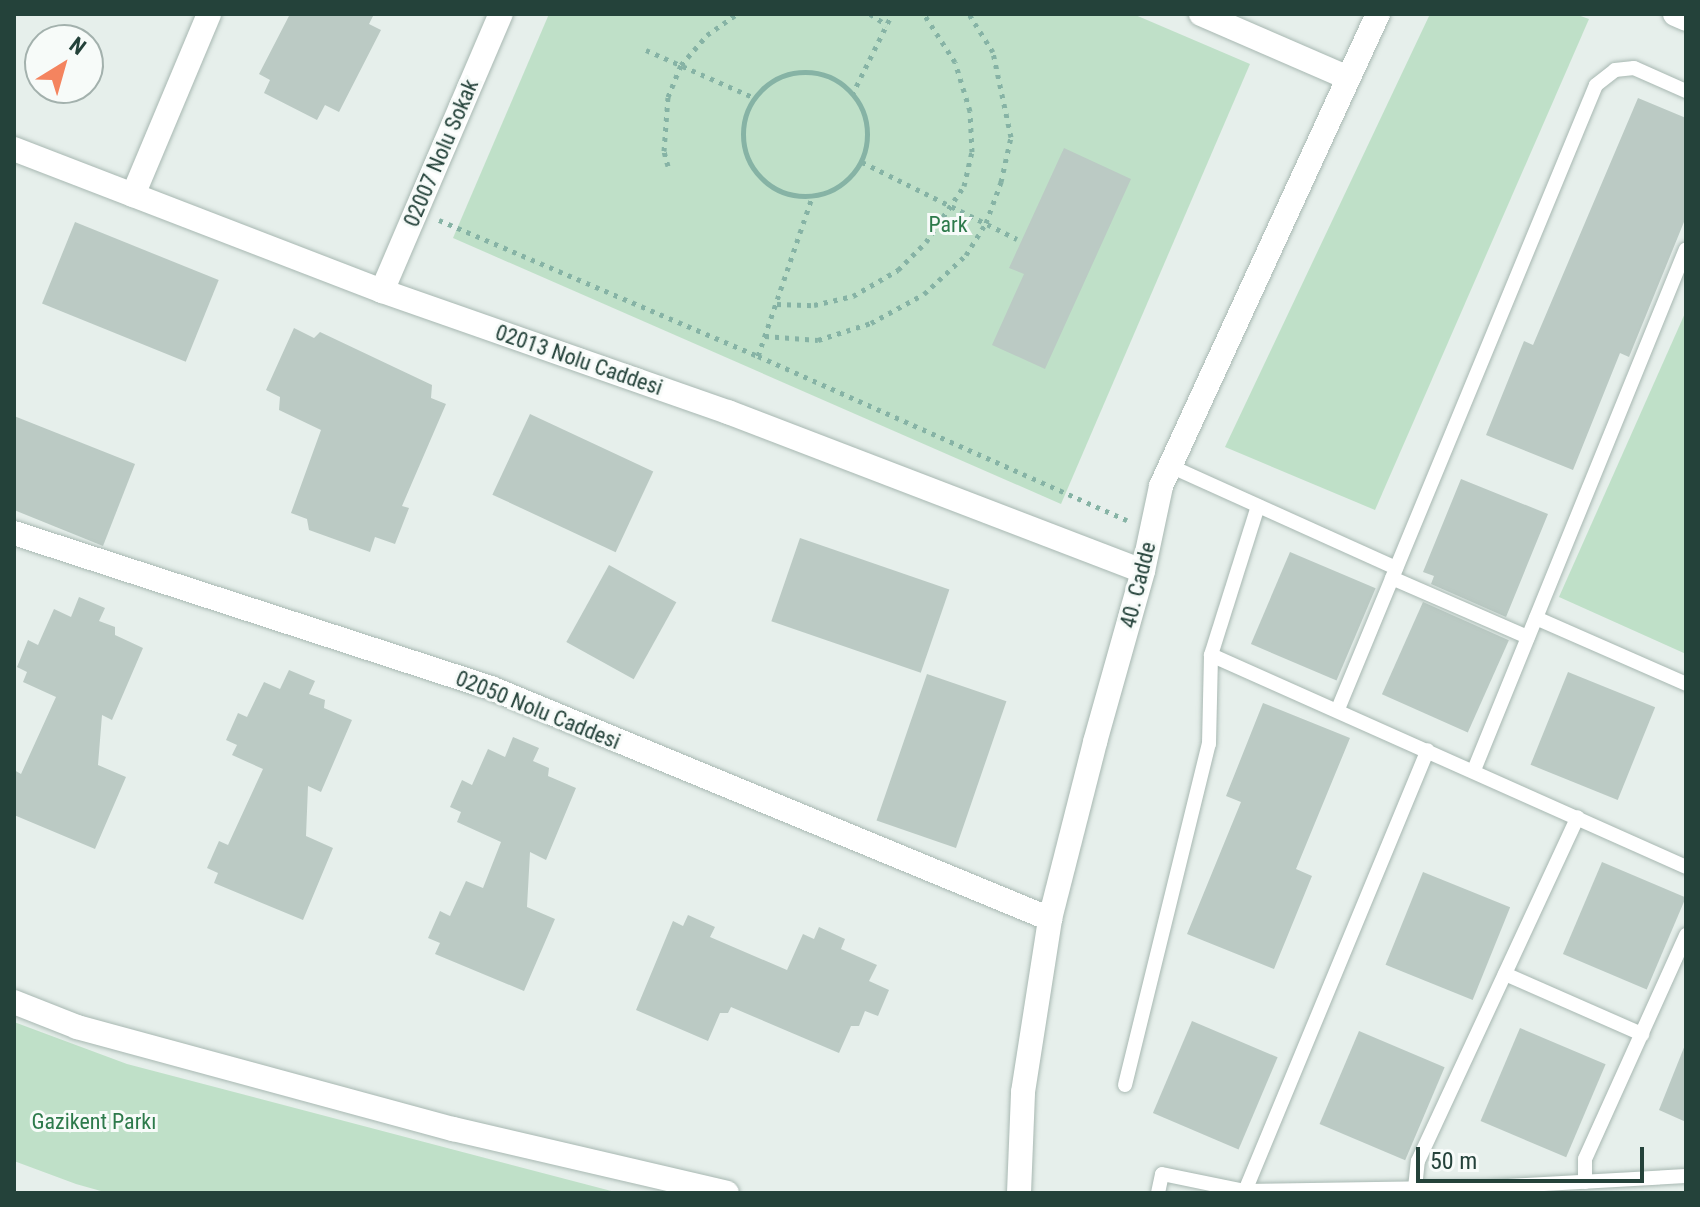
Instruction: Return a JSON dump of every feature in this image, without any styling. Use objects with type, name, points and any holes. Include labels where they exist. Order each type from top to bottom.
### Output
[{"type":"street","points":[[133,195],[209,14]]},
{"type":"street","name":"02007 Nolu Sokak","points":[[382,291],[501,14]]},
{"type":"street","points":[[1201,14],[1348,78]]},
{"type":"street","name":"40. Cadde","points":[[1019,1193],[1023,1092],[1050,919],[1143,571],[1161,486],[1378,14]]},
{"type":"street","points":[[1675,14],[1686,19]]},
{"type":"street","name":"02013 Nolu Caddesi","points":[[14,149],[382,291],[728,412],[1143,571]]},
{"type":"street","name":"02050 Nolu Caddesi","points":[[14,533],[491,688],[1050,919]]},
{"type":"street","points":[[14,1002],[77,1027],[453,1129],[727,1193]]},
{"type":"lane","points":[[1338,709],[1596,85],[1615,70],[1634,68],[1686,91]]},
{"type":"lane","points":[[1474,770],[1685,256]]},
{"type":"lane","points":[[1170,466],[1528,637]]},
{"type":"lane","points":[[1125,1085],[1209,744],[1211,655],[1258,506]]},
{"type":"lane","points":[[1536,618],[1686,684]]},
{"type":"lane","points":[[1211,655],[1338,709],[1686,867]]},
{"type":"lane","points":[[1245,1191],[1428,750]]},
{"type":"lane","points":[[1415,1188],[1418,1161],[1578,817]]},
{"type":"lane","points":[[1585,1182],[1585,1159],[1686,935]]},
{"type":"lane","points":[[1505,974],[1642,1034]]},
{"type":"lane","points":[[1158,1193],[1162,1174],[1245,1191],[1415,1188],[1686,1176]]},
{"type":"path","points":[[668,166],[664,151],[668,97],[681,65],[707,35],[737,14]]},
{"type":"path","points":[[870,14],[887,25]]},
{"type":"path","points":[[852,95],[892,14]]},
{"type":"path","points":[[777,304],[814,305],[853,296],[898,270],[953,207],[964,186],[972,152],[970,111],[955,62],[924,14]]},
{"type":"path","points":[[765,336],[818,340],[871,323],[924,294],[966,255],[986,223],[1001,182],[1011,137],[993,52],[969,14]]},
{"type":"path","points":[[646,50],[755,98]]},
{"type":"path","points":[[807,72],[827,76],[852,95],[867,122],[867,142],[862,162],[841,185],[812,197],[782,191],[757,173],[747,156],[743,136],[746,116],[755,98],[769,84],[787,75],[807,72]]},
{"type":"path","points":[[862,162],[1017,239]]},
{"type":"path","points":[[758,356],[812,197]]},
{"type":"path","points":[[416,210],[758,356],[1152,531]]},
{"type":"green space","name":"Park","points":[[549,14],[1133,14],[1250,64],[1061,504],[453,238]]},
{"type":"green space","points":[[1430,14],[1575,14],[1589,19],[1375,510],[1225,447]]},
{"type":"green space","points":[[1686,311],[1686,654],[1559,597]]},
{"type":"green space","name":"Gazikent Parkı","points":[[14,1022],[127,1064],[619,1193],[108,1193],[76,1184],[14,1161]]},
{"type":"building","points":[[290,14],[374,14],[369,24],[381,30],[339,112],[325,105],[317,120],[264,93],[270,80],[259,74]]},
{"type":"building","points":[[1638,98],[1686,118],[1686,217],[1629,357],[1620,353],[1573,470],[1486,435],[1524,341],[1533,345]]},
{"type":"building","points":[[1064,148],[1131,179],[1045,369],[992,345],[1024,274],[1009,268]]},
{"type":"building","points":[[75,222],[219,280],[186,362],[42,304]]},
{"type":"building","points":[[294,328],[314,338],[320,332],[432,385],[431,398],[446,404],[402,506],[409,508],[395,544],[375,537],[370,552],[309,530],[307,519],[291,513],[321,430],[279,410],[280,397],[266,390]]},
{"type":"building","points":[[530,414],[653,471],[616,552],[492,495]]},
{"type":"building","points":[[14,416],[135,464],[103,546],[14,510]]},
{"type":"building","points":[[1461,479],[1548,514],[1506,617],[1431,584],[1434,576],[1423,572]]},
{"type":"building","points":[[800,538],[949,589],[921,673],[771,621]]},
{"type":"building","points":[[1290,552],[1376,588],[1337,680],[1251,644]]},
{"type":"building","points":[[609,565],[676,602],[634,679],[566,642]]},
{"type":"building","points":[[79,597],[105,608],[99,621],[115,627],[115,635],[143,648],[112,720],[102,715],[98,765],[126,777],[95,849],[14,815],[14,770],[21,774],[56,697],[23,682],[27,672],[17,667],[28,640],[38,645],[54,609],[71,617]]},
{"type":"building","points":[[1423,602],[1509,640],[1468,733],[1382,694]]},
{"type":"building","points":[[289,670],[315,681],[309,694],[325,700],[324,708],[352,720],[321,792],[308,786],[306,836],[333,848],[303,920],[214,883],[218,873],[207,868],[219,841],[228,845],[263,769],[232,755],[237,745],[226,740],[238,713],[247,717],[264,682],[280,689]]},
{"type":"building","points":[[1568,672],[1655,707],[1618,800],[1531,765]]},
{"type":"building","points":[[927,674],[1006,701],[956,848],[877,821]]},
{"type":"building","points":[[1263,703],[1350,738],[1296,869],[1312,876],[1274,969],[1187,934],[1241,802],[1226,796]]},
{"type":"building","points":[[513,737],[539,748],[533,761],[549,768],[548,776],[576,788],[546,860],[530,852],[527,907],[555,919],[524,991],[435,954],[440,943],[428,938],[440,911],[450,916],[466,881],[483,888],[501,842],[457,822],[461,812],[450,807],[462,780],[472,785],[488,749],[505,757]]},
{"type":"building","points":[[1602,862],[1686,898],[1647,990],[1563,954]]},
{"type":"building","points":[[1423,872],[1510,907],[1473,1000],[1386,965]]},
{"type":"building","points":[[688,915],[715,927],[710,937],[787,970],[803,934],[814,939],[819,927],[845,939],[841,949],[877,965],[869,981],[889,990],[878,1016],[865,1011],[859,1026],[851,1026],[839,1053],[731,1007],[728,1013],[720,1013],[708,1041],[636,1010],[673,921],[683,926]]},
{"type":"building","points":[[1192,1021],[1278,1057],[1239,1149],[1153,1113]]},
{"type":"building","points":[[1520,1028],[1606,1064],[1566,1157],[1481,1121]]},
{"type":"building","points":[[1359,1031],[1445,1067],[1405,1160],[1320,1124]]},
{"type":"building","points":[[1686,1045],[1686,1122],[1659,1110]]}]
